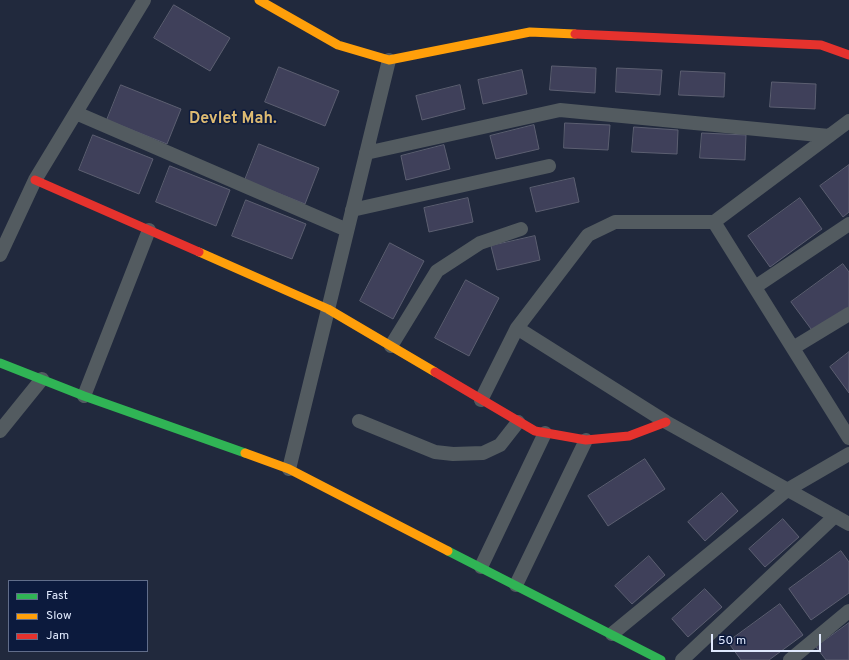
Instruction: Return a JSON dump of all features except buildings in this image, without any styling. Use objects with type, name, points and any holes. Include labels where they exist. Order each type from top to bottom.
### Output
[{"type":"street","points":[[0,255],[35,180],[144,0]]},
{"type":"street","points":[[259,0],[338,44],[389,60],[530,32],[821,45],[849,55]]},
{"type":"street","points":[[289,468],[389,60]]},
{"type":"street","points":[[366,154],[560,110],[829,136]]},
{"type":"street","points":[[76,113],[347,230]]},
{"type":"street","points":[[481,400],[517,328],[588,235],[615,222],[714,222],[849,121]]},
{"type":"street","points":[[352,210],[549,166]]},
{"type":"street","points":[[35,180],[328,309],[535,431],[586,440],[629,436],[666,422]]},
{"type":"street","points":[[714,222],[793,348],[844,417],[849,438]]},
{"type":"street","points":[[755,287],[849,224]]},
{"type":"street","points":[[391,346],[437,271],[480,242],[521,229]]},
{"type":"street","points":[[84,396],[149,230]]},
{"type":"street","points":[[793,348],[849,314]]},
{"type":"street","points":[[517,328],[666,422],[849,524]]},
{"type":"street","points":[[0,363],[84,396],[289,468],[661,660]]},
{"type":"street","points":[[0,431],[42,379]]},
{"type":"street","points":[[359,421],[435,452],[468,454],[483,453],[500,445],[518,422]]},
{"type":"street","points":[[481,567],[545,433]]},
{"type":"street","points":[[516,585],[586,440]]},
{"type":"street","points":[[612,634],[787,490],[849,454]]},
{"type":"street","points":[[682,660],[836,516]]},
{"type":"street","points":[[790,660],[849,611]]},
{"type":"traffic: fast","points":[[0,363],[84,396],[245,453]]},
{"type":"traffic: fast","points":[[448,551],[661,660]]},
{"type":"traffic: slow","points":[[259,0],[338,45],[389,60],[530,32],[575,34]]},
{"type":"traffic: slow","points":[[199,252],[328,309],[435,372]]},
{"type":"traffic: slow","points":[[245,453],[289,469],[448,551]]},
{"type":"traffic: jam","points":[[575,34],[821,45],[849,55]]},
{"type":"traffic: jam","points":[[35,180],[199,252]]},
{"type":"traffic: jam","points":[[435,372],[535,431],[586,440],[629,436],[666,422]]},
{"type":"district","name":"Devlet Mah.","points":[[233,120]]}]
